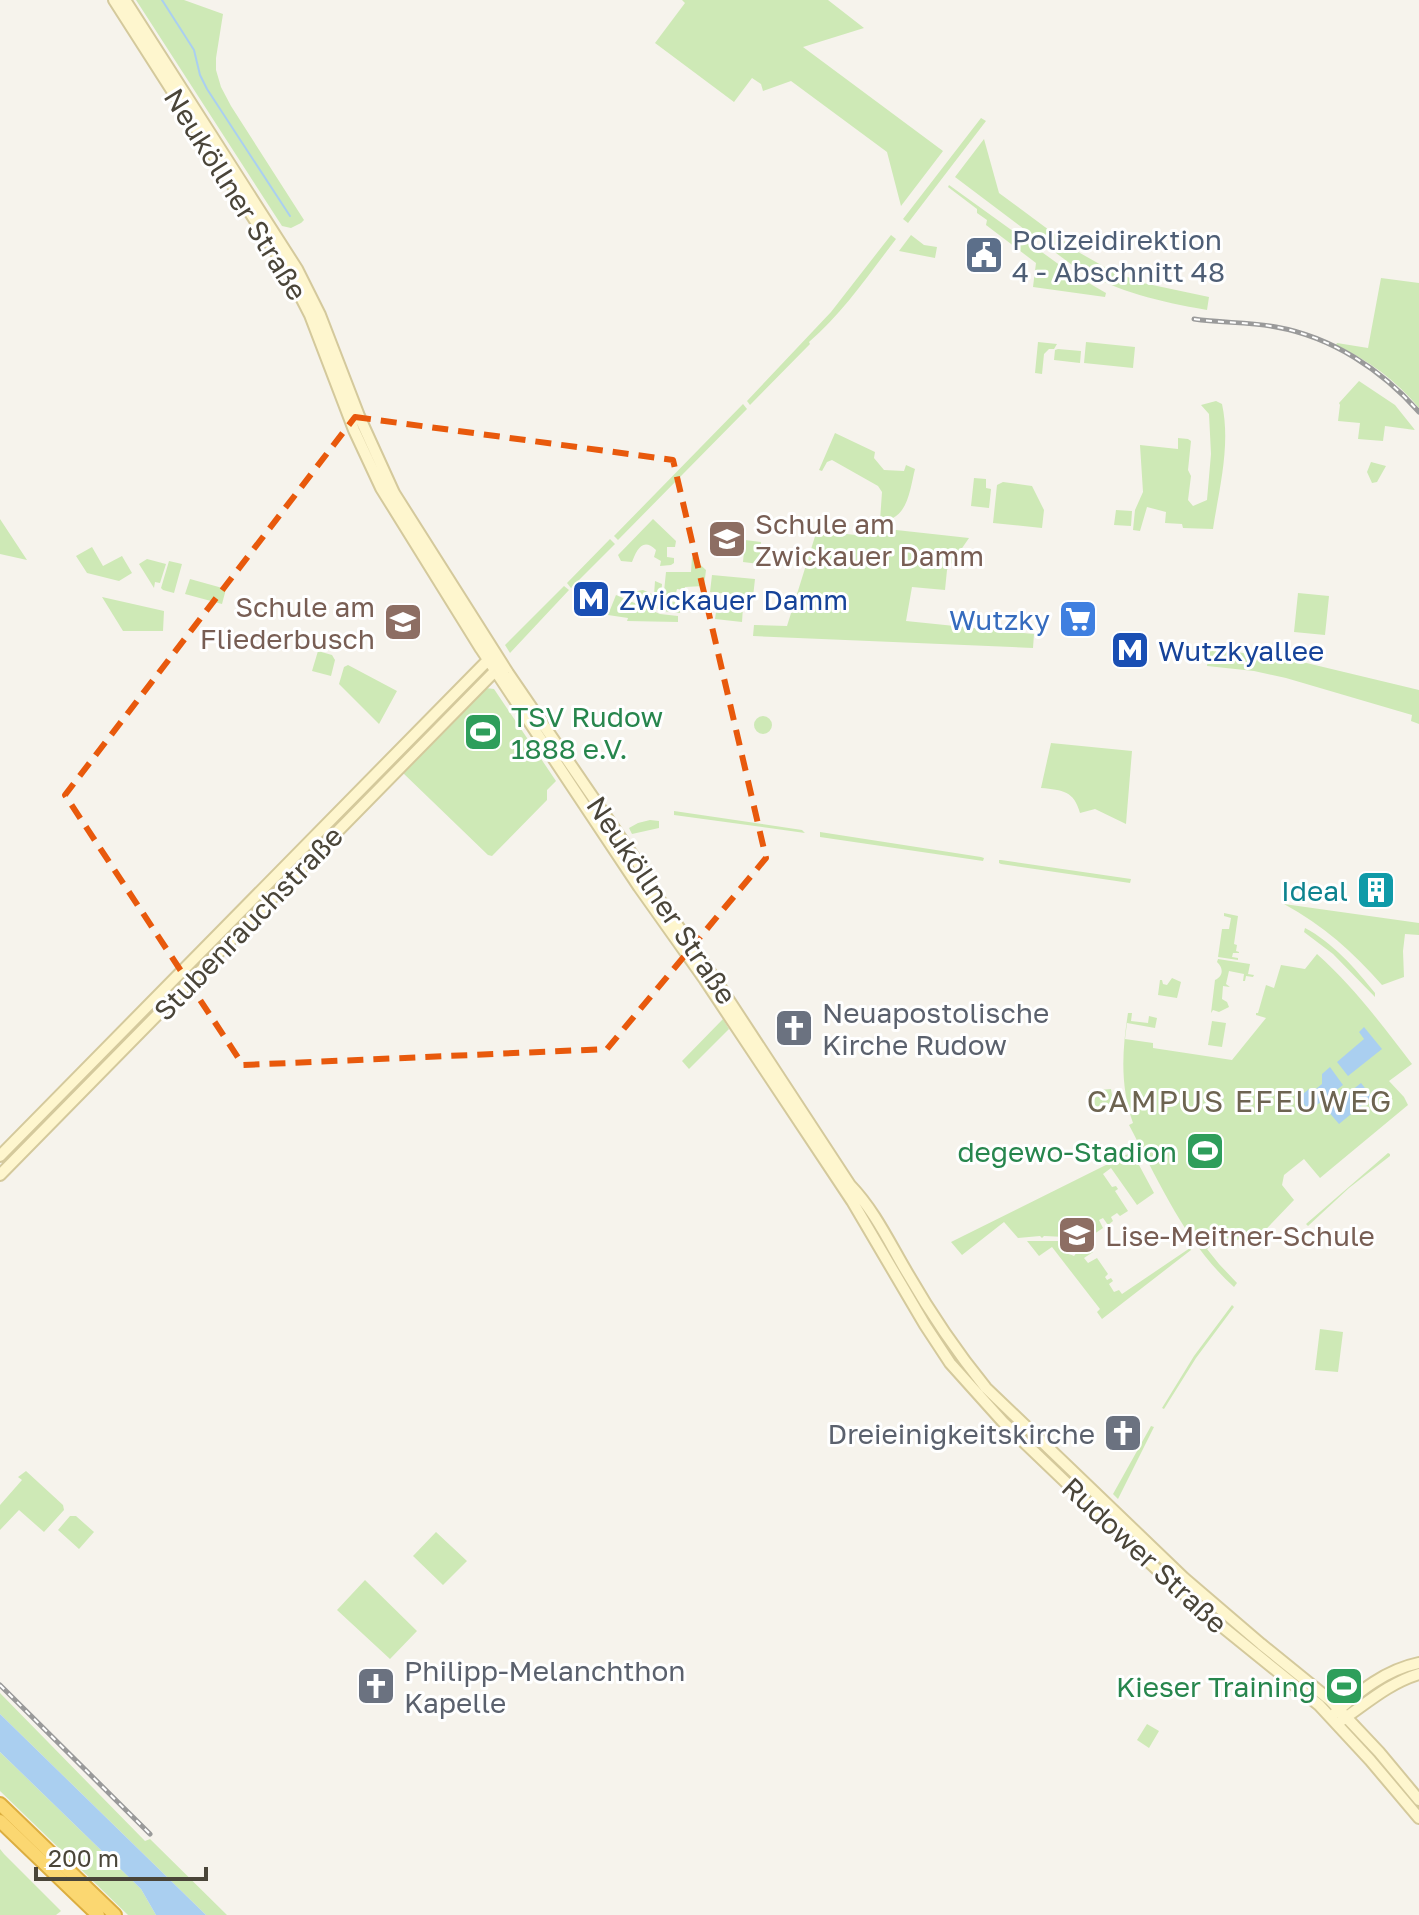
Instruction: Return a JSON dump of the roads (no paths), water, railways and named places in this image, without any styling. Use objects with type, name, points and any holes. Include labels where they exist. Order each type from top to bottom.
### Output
[{"type":"highway","points":[[0,1804],[115,1915]]},
{"type":"highway","points":[[0,1821],[98,1915]]},
{"type":"main road","name":"Neuköllner Straße","points":[[114,0],[172,82]]},
{"type":"main road","name":"Neuköllner Straße","points":[[125,0],[295,284],[364,440],[492,656],[632,876],[865,1202],[909,1277]]},
{"type":"main road","name":"Stubenrauchstraße","points":[[0,1156],[492,656]]},
{"type":"main road","name":"Stubenrauchstraße","points":[[0,1175],[499,667]]},
{"type":"main road","name":"Neuköllner Straße","points":[[782,1089],[893,1272]]},
{"type":"main road","name":"Rudower Straße","points":[[893,1272],[950,1363],[1070,1469],[1214,1613]]},
{"type":"main road","name":"Rudower Straße","points":[[909,1277],[1003,1422],[1128,1542],[1301,1690],[1338,1717],[1419,1800]]},
{"type":"main road","points":[[1062,1477],[1070,1469]]},
{"type":"main road","points":[[1128,1542],[1136,1533]]},
{"type":"main road","points":[[1338,1717],[1381,1677],[1419,1663]]},
{"type":"main road","points":[[1338,1717],[1384,1689],[1419,1674]]},
{"type":"main road","name":"Rudower Straße","points":[[1375,1756],[1419,1818]]},
{"type":"water","points":[[1364,1027],[1382,1049],[1348,1076],[1337,1062],[1364,1039],[1359,1032]]},
{"type":"water","points":[[1330,1067],[1343,1085],[1309,1111],[1299,1097],[1322,1084],[1322,1074]]},
{"type":"water","points":[[1361,1083],[1372,1097],[1339,1124],[1327,1110]]},
{"type":"water","points":[[0,1714],[206,1915],[156,1915],[141,1889],[0,1752]]},
{"type":"waterway","points":[[162,0],[194,50],[207,89],[290,216]]},
{"type":"railway","points":[[1194,319],[1276,327],[1317,339],[1372,369],[1419,412]]},
{"type":"railway","points":[[0,1685],[150,1834]]},
{"type":"place","name":"Polizeidirektion 4 - Abschnitt 48","points":[[984,255]]},
{"type":"place","name":"Schule am Zwickauer Damm","points":[[727,539]]},
{"type":"place","name":"Zwickauer Damm","points":[[591,599]]},
{"type":"place","name":"Wutzky","points":[[1078,619]]},
{"type":"place","name":"Schule am Fliederbusch","points":[[403,622]]},
{"type":"place","name":"Wutzkyallee","points":[[1130,650]]},
{"type":"place","name":"TSV Rudow 1888 e.V.","points":[[483,732]]},
{"type":"place","name":"Ideal","points":[[1376,890]]},
{"type":"place","name":"Neuapostolische Kirche Rudow","points":[[794,1028]]},
{"type":"place","name":"degewo-Stadion","points":[[1205,1151]]},
{"type":"place","name":"Lise-Meitner-Schule","points":[[1077,1235]]},
{"type":"place","name":"Dreieinigkeitskirche","points":[[1123,1433]]},
{"type":"place","name":"Philipp-Melanchthon Kapelle","points":[[376,1686]]},
{"type":"place","name":"Kieser Training","points":[[1344,1686]]},
{"type":"district","name":"CAMPUS EFEUWEG","points":[[1240,1101]]}]
